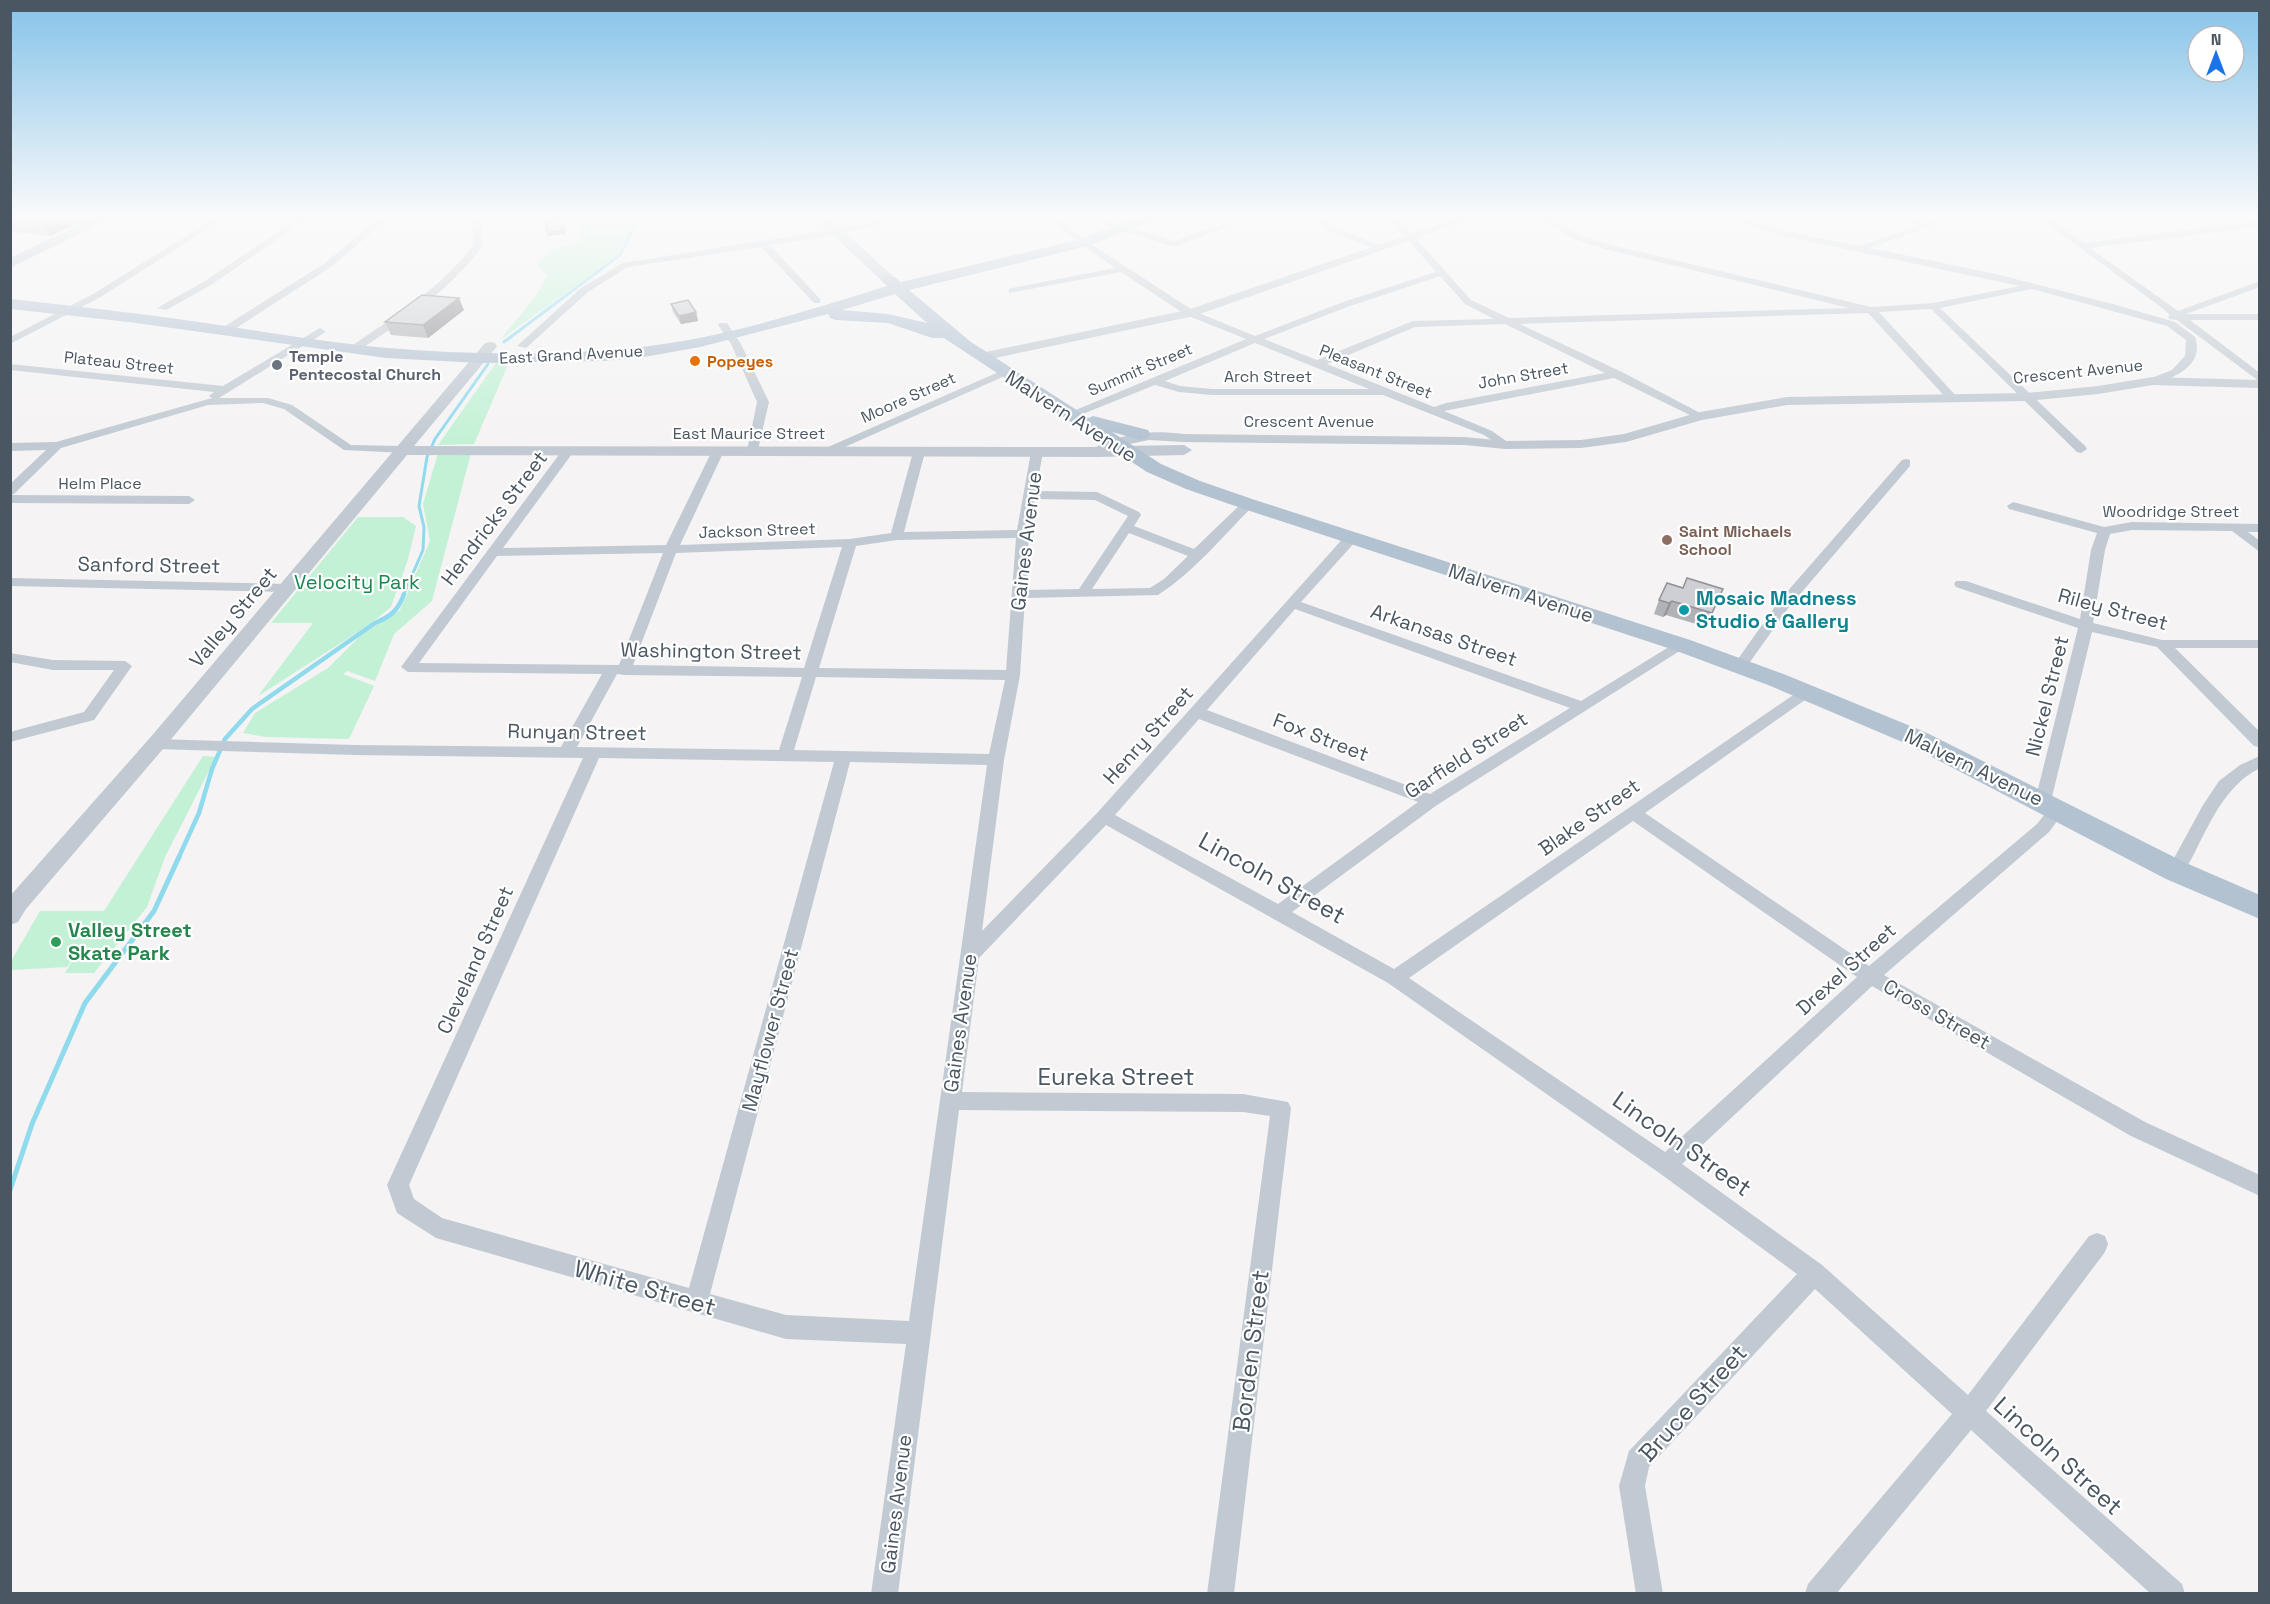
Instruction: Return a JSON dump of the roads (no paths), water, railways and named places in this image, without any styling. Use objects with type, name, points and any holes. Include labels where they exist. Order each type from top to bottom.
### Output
[{"type":"main road","points":[[10,293],[162,308],[485,352]]},
{"type":"main road","name":"East Grand Avenue","points":[[485,352],[560,358],[644,352],[726,330],[818,301],[854,293]]},
{"type":"main road","name":"East Grand Avenue","points":[[485,352],[522,346],[619,344],[686,333],[790,321],[868,293]]},
{"type":"main road","name":"Malvern Avenue","points":[[903,293],[938,325],[973,352],[1071,416],[1112,449],[1193,485],[1682,645],[1807,692],[1916,738],[2051,805],[2176,871],[2259,908]]},
{"type":"main road","points":[[10,304],[226,330],[354,350],[418,356],[485,352]]},
{"type":"main road","points":[[790,321],[836,315],[888,317],[927,328],[973,352]]},
{"type":"main road","points":[[1071,416],[1141,434]]},
{"type":"street","points":[[10,341],[101,293]]},
{"type":"street","points":[[162,308],[190,293]]},
{"type":"street","points":[[226,330],[285,293]]},
{"type":"street","points":[[354,350],[429,293]]},
{"type":"street","points":[[522,346],[584,293]]},
{"type":"street","points":[[810,293],[818,301]]},
{"type":"street","name":"Pleasant Street","points":[[1159,293],[1190,313],[1434,411],[1488,434],[1505,445]]},
{"type":"street","points":[[973,352],[1190,313],[1249,293]]},
{"type":"street","name":"Summit Street","points":[[1071,416],[1255,339],[1374,293]]},
{"type":"street","points":[[1459,293],[1468,302],[1505,321],[1618,374],[1700,416]]},
{"type":"street","points":[[1799,293],[1871,310],[1953,399]]},
{"type":"street","points":[[1318,364],[1413,324],[1871,310],[1933,306],[1999,293]]},
{"type":"street","name":"Crescent Avenue","points":[[1112,449],[1184,444],[1333,445],[1470,452],[1505,445],[1581,444],[1626,438],[1700,416],[1787,401],[2026,397],[2098,390],[2153,381],[2178,373],[2188,362],[2193,348],[2191,339],[2185,332],[2171,324],[2060,293]]},
{"type":"street","points":[[2144,293],[2259,379]]},
{"type":"street","points":[[2177,317],[2185,310],[2234,293]]},
{"type":"street","points":[[1933,306],[2081,449]]},
{"type":"street","points":[[2150,317],[2259,317]]},
{"type":"street","points":[[726,330],[763,402],[753,451]]},
{"type":"street","points":[[207,402],[320,331]]},
{"type":"street","name":"Valley Street","points":[[10,916],[18,903],[156,744],[286,588],[409,450],[485,352]]},
{"type":"street","name":"Plateau Street","points":[[10,367],[266,391],[271,395],[264,400]]},
{"type":"street","name":"Moore Street","points":[[825,451],[1003,373]]},
{"type":"street","name":"John Street","points":[[1434,411],[1446,406],[1618,374]]},
{"type":"street","name":"Arch Street","points":[[1154,381],[1179,389],[1212,392],[1372,393],[1384,391]]},
{"type":"street","points":[[2153,381],[2259,384]]},
{"type":"street","points":[[10,447],[57,446],[207,402],[264,400],[288,407],[348,448],[409,450]]},
{"type":"street","name":"Crescent Avenue","points":[[1112,449],[1141,434],[1184,444]]},
{"type":"street","points":[[10,491],[57,446]]},
{"type":"street","name":"East Maurice Street","points":[[409,450],[1037,452],[1112,449]]},
{"type":"street","name":"Hendricks Street","points":[[408,667],[568,451]]},
{"type":"street","points":[[566,753],[618,670],[671,549],[718,451]]},
{"type":"street","points":[[897,536],[919,452]]},
{"type":"street","name":"Gaines Avenue","points":[[884,1593],[996,760],[1013,675],[1023,534],[1037,452]]},
{"type":"street","points":[[1740,666],[1784,604],[1906,463]]},
{"type":"street","points":[[1030,495],[1097,496],[1135,515],[1083,594]]},
{"type":"street","name":"Helm Place","points":[[10,499],[189,500]]},
{"type":"street","points":[[1017,594],[1153,592],[1169,582],[1248,504]]},
{"type":"street","name":"Woodridge Street","points":[[2013,506],[2104,531],[2132,526],[2259,528]]},
{"type":"street","points":[[2235,527],[2259,548]]},
{"type":"street","points":[[1126,528],[1197,555]]},
{"type":"street","name":"Nickel Street","points":[[2051,805],[2086,626],[2098,550],[2104,531]]},
{"type":"street","name":"Jackson Street","points":[[492,552],[850,543],[897,536],[1023,534]]},
{"type":"street","name":"Henry Street","points":[[970,955],[1104,816],[1351,538]]},
{"type":"street","points":[[785,754],[850,543]]},
{"type":"street","name":"Sanford Street","points":[[10,582],[286,588]]},
{"type":"street","name":"Riley Street","points":[[1961,584],[2086,626],[2162,644],[2259,644]]},
{"type":"street","name":"Arkansas Street","points":[[1293,604],[1581,706]]},
{"type":"street","points":[[2162,644],[2259,742]]},
{"type":"street","name":"Garfield Street","points":[[1280,912],[1431,801],[1682,645]]},
{"type":"street","points":[[10,657],[53,665],[125,666],[89,716],[10,736]]},
{"type":"street","name":"Washington Street","points":[[408,667],[1013,675]]},
{"type":"street","name":"Blake Street","points":[[1395,978],[1807,692]]},
{"type":"street","name":"Fox Street","points":[[1197,712],[1431,801]]},
{"type":"street","name":"Runyan Street","points":[[156,744],[566,753],[785,754],[996,760]]},
{"type":"street","name":"Cleveland Street","points":[[398,1185],[592,753]]},
{"type":"street","name":"Mayflower Street","points":[[696,1303],[843,757]]},
{"type":"street","points":[[2176,871],[2193,843],[2214,797],[2233,776],[2259,761]]},
{"type":"street","name":"Drexel Street","points":[[1666,1165],[1870,976],[2043,828],[2051,805]]},
{"type":"street","name":"Cross Street","points":[[1633,813],[1870,976],[2138,1130],[2259,1186]]},
{"type":"street","name":"Lincoln Street","points":[[1104,816],[1395,978],[1666,1165],[1814,1273],[2172,1593]]},
{"type":"street","name":"Eureka Street","points":[[950,1101],[1243,1103],[1281,1108]]},
{"type":"street","name":"Borden Street","points":[[1220,1593],[1281,1108]]},
{"type":"street","name":"White Street","points":[[398,1185],[405,1206],[436,1227],[696,1303],[786,1327],[918,1333]]},
{"type":"street","points":[[1818,1593],[1969,1413],[2097,1244]]},
{"type":"street","name":"Bruce Street","points":[[1650,1593],[1632,1486],[1638,1460],[1814,1273]]},
{"type":"waterway","points":[[504,342],[570,293]]},
{"type":"waterway","points":[[403,596],[423,550],[424,527],[419,506],[427,457],[435,439],[488,364]]},
{"type":"waterway","points":[[178,859],[199,813],[212,769],[225,739],[252,709],[375,623],[390,615],[399,605],[404,594]]},
{"type":"waterway","points":[[10,1190],[32,1124],[85,1003],[154,911],[179,857]]},
{"type":"place","name":"Popeyes","points":[[695,361]]},
{"type":"place","name":"Temple Pentecostal Church","points":[[277,365]]},
{"type":"place","name":"Saint Michaels School","points":[[1667,540]]},
{"type":"place","name":"Mosaic Madness Studio & Gallery","points":[[1684,610]]},
{"type":"place","name":"Valley Street Skate Park","points":[[56,942]]},
{"type":"park label","name":"Velocity Park","points":[[357,582]]}]
